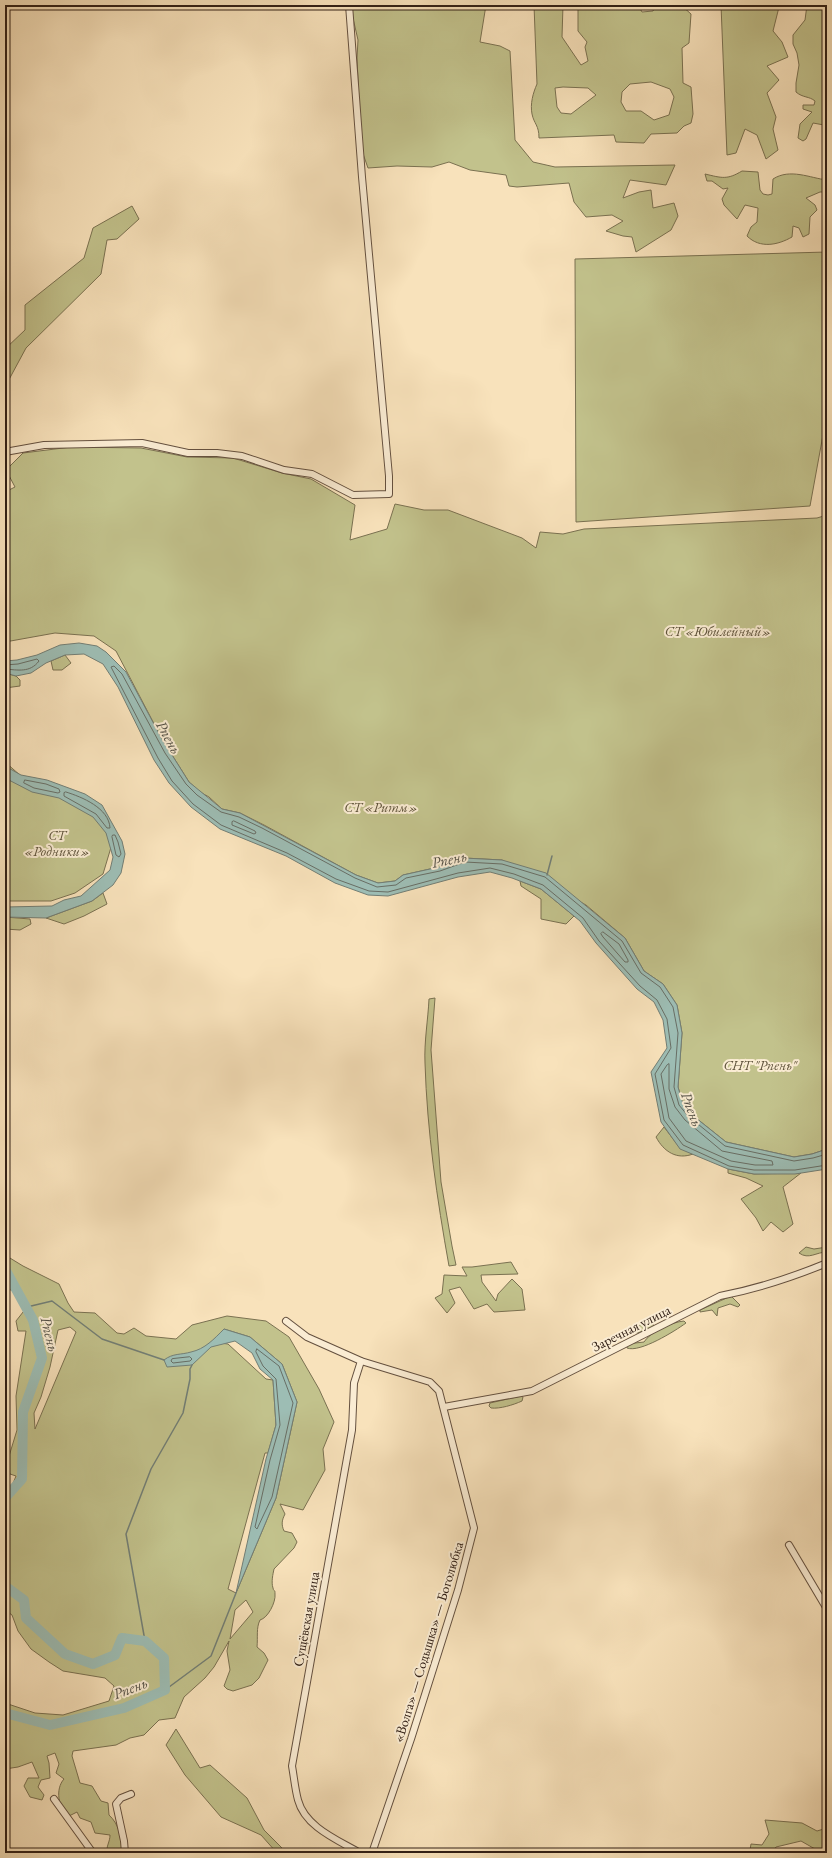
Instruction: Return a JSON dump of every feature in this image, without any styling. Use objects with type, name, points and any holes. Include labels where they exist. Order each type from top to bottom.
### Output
[{"type":"street","points":[[5,452],[44,445],[142,443],[188,453],[217,453],[242,456],[284,470],[312,474],[353,495],[389,494],[389,476],[362,177],[349,5]]},
{"type":"street","name":"Заречная улица","points":[[444,1407],[532,1391],[720,1296],[736,1293],[800,1274],[827,1263]]},
{"type":"street","name":"«Волга» — Содышка» — Боголюбка","points":[[286,1321],[307,1337],[361,1361],[430,1382],[439,1391],[474,1528],[458,1590],[411,1739],[372,1853]]},
{"type":"street","name":"Сущёвская улица","points":[[360,1853],[326,1833],[307,1819],[298,1801],[292,1766],[352,1430],[354,1383],[361,1361]]},
{"type":"street","points":[[789,1545],[827,1609]]},
{"type":"street","points":[[125,1853],[116,1804],[121,1798],[131,1794]]},
{"type":"street","points":[[54,1799],[93,1853]]},
{"type":"green space","points":[[350,5],[486,5],[480,42],[500,46],[510,51],[515,140],[533,162],[555,167],[675,165],[666,185],[630,180],[623,198],[639,192],[651,190],[653,208],[674,203],[678,216],[671,230],[636,252],[632,237],[606,231],[623,221],[612,215],[586,217],[574,202],[569,183],[517,187],[509,186],[506,175],[470,170],[449,162],[432,167],[397,166],[368,168],[361,148],[357,58],[358,40]]},
{"type":"green space","points":[[534,5],[563,5],[562,37],[581,65],[588,61],[585,47],[587,42],[578,31],[578,10],[581,5],[638,5],[642,12],[653,11],[656,5],[681,5],[691,14],[689,43],[682,48],[683,83],[691,87],[693,114],[691,123],[684,126],[677,133],[651,134],[644,143],[616,142],[614,135],[539,138],[538,130],[531,110],[532,99],[537,84]],"holes":[[[651,82],[670,89],[674,97],[669,115],[654,120],[641,111],[626,111],[621,102],[622,92],[630,84]],[[555,88],[588,88],[596,95],[571,114],[561,113],[557,107]]]},
{"type":"green space","points":[[721,5],[779,7],[773,31],[782,42],[788,57],[767,66],[779,80],[767,93],[776,117],[773,129],[778,150],[766,159],[757,135],[745,129],[736,153],[727,155]]},
{"type":"green space","points":[[807,5],[815,5],[818,9],[826,10],[827,5],[827,94],[823,108],[827,123],[824,125],[813,123],[806,139],[803,141],[798,138],[800,124],[812,112],[803,109],[803,105],[814,105],[815,101],[796,92],[799,65],[797,53],[793,44],[793,35],[805,20]]},
{"type":"green space","points":[[742,171],[758,172],[760,190],[763,194],[768,195],[772,194],[773,179],[786,174],[827,180],[827,192],[820,192],[806,198],[815,205],[817,210],[810,217],[809,234],[803,237],[799,228],[793,226],[792,237],[775,244],[758,243],[747,236],[751,227],[757,222],[758,208],[745,205],[737,219],[724,205],[722,199],[728,188],[723,189],[712,181],[707,181],[705,174],[728,177]]},
{"type":"green space","points":[[132,206],[139,219],[117,239],[107,240],[101,274],[26,348],[5,387],[5,349],[25,330],[25,305],[84,258],[93,228]]},
{"type":"green space","points":[[827,252],[827,413],[810,506],[576,522],[575,259]]},
{"type":"green space","points":[[71,447],[141,448],[187,457],[233,458],[282,473],[311,479],[355,505],[350,540],[387,529],[395,504],[424,510],[448,510],[522,538],[536,548],[540,532],[563,534],[584,529],[817,518],[827,515],[827,1149],[812,1154],[794,1157],[726,1142],[691,1114],[683,1104],[678,1087],[682,1033],[677,1005],[663,984],[644,971],[625,938],[586,905],[502,860],[464,858],[439,867],[403,875],[395,881],[378,883],[356,875],[240,813],[222,809],[189,782],[162,739],[116,651],[94,636],[55,633],[5,642],[5,492],[15,487],[6,470],[23,453]]},
{"type":"green space","points":[[65,655],[71,663],[62,670],[53,670],[51,661]]},
{"type":"green space","points":[[5,673],[16,676],[20,680],[20,686],[5,688]]},
{"type":"green space","name":"СТ «Родники»","points":[[5,762],[21,776],[94,801],[112,844],[103,874],[75,893],[51,901],[5,901]]},
{"type":"green space","points":[[520,881],[541,889],[574,916],[566,924],[541,919],[541,899],[521,886]]},
{"type":"green space","points":[[103,893],[107,904],[84,916],[64,924],[46,918],[92,901]]},
{"type":"green space","points":[[5,917],[30,919],[31,924],[20,930],[5,929]]},
{"type":"green space","points":[[435,998],[431,1050],[441,1182],[456,1265],[449,1266],[433,1165],[426,1088],[425,1047],[429,999]]},
{"type":"green space","points":[[664,1127],[680,1148],[693,1154],[682,1156],[667,1151],[656,1137]]},
{"type":"green space","points":[[728,1169],[754,1174],[801,1173],[783,1187],[793,1224],[783,1232],[771,1222],[763,1231],[756,1218],[741,1199],[763,1186],[746,1178],[728,1173]]},
{"type":"green space","points":[[806,1247],[814,1249],[827,1247],[827,1252],[809,1256],[799,1253]]},
{"type":"green space","points":[[5,1255],[59,1284],[74,1312],[95,1313],[117,1333],[124,1334],[134,1328],[146,1336],[176,1339],[192,1325],[227,1316],[266,1321],[289,1337],[319,1389],[334,1422],[323,1449],[325,1470],[303,1510],[280,1504],[285,1514],[282,1522],[284,1531],[292,1533],[297,1542],[294,1548],[274,1569],[272,1583],[275,1591],[274,1601],[269,1613],[260,1620],[258,1629],[257,1647],[264,1653],[268,1660],[259,1678],[252,1685],[233,1691],[224,1686],[230,1670],[227,1651],[229,1641],[214,1667],[205,1678],[184,1697],[175,1718],[159,1720],[144,1735],[130,1738],[116,1745],[73,1751],[72,1756],[80,1783],[92,1786],[101,1801],[108,1803],[109,1815],[120,1832],[122,1853],[107,1853],[110,1835],[95,1833],[91,1822],[80,1818],[77,1812],[69,1816],[65,1813],[59,1798],[59,1788],[64,1779],[56,1773],[59,1764],[55,1753],[47,1756],[50,1778],[41,1780],[38,1787],[44,1795],[42,1800],[30,1797],[24,1786],[28,1778],[39,1778],[32,1762],[18,1767],[5,1769],[5,1703],[35,1713],[63,1715],[109,1701],[114,1686],[105,1678],[63,1671],[49,1662],[31,1649],[18,1631],[12,1615],[5,1610],[5,1503],[16,1476],[10,1474],[6,1466],[17,1430],[16,1396],[26,1331],[18,1331],[16,1321],[27,1307],[18,1291],[5,1289]],"holes":[[[70,1327],[76,1332],[35,1429],[34,1413],[41,1397],[50,1367],[58,1330]],[[224,1329],[250,1337],[282,1364],[297,1402],[276,1498],[236,1593],[228,1589],[265,1453],[268,1453],[276,1425],[273,1380],[266,1379],[228,1344],[212,1342]],[[246,1600],[253,1612],[230,1639],[235,1610]]]},
{"type":"green space","points":[[511,1262],[518,1274],[481,1275],[482,1282],[496,1301],[498,1294],[512,1279],[522,1289],[525,1310],[494,1312],[487,1304],[474,1309],[460,1287],[449,1290],[455,1303],[447,1313],[435,1298],[442,1294],[444,1275],[467,1276],[462,1267]]},
{"type":"green space","points":[[731,1296],[740,1305],[738,1307],[730,1304],[718,1308],[717,1316],[712,1310],[700,1312],[700,1310]]},
{"type":"green space","points":[[684,1321],[686,1323],[657,1340],[633,1349],[627,1348],[627,1344],[644,1342],[647,1338],[662,1328]]},
{"type":"green space","points":[[647,1322],[653,1324],[654,1328],[637,1333],[634,1332],[635,1327]]},
{"type":"green space","points":[[521,1396],[523,1397],[522,1401],[511,1405],[495,1408],[491,1408],[489,1406],[490,1403]]},
{"type":"green space","points":[[176,1729],[200,1768],[210,1765],[247,1798],[264,1830],[287,1853],[277,1853],[261,1835],[221,1817],[185,1775],[166,1745]]},
{"type":"green space","points":[[765,1820],[802,1823],[817,1831],[827,1828],[827,1841],[822,1853],[801,1841],[776,1847],[772,1853],[752,1853],[750,1850],[751,1844],[762,1845],[769,1834]]},
{"type":"water","points":[[79,643],[97,646],[106,652],[126,672],[162,739],[189,782],[222,809],[240,813],[356,875],[378,883],[395,881],[403,875],[439,867],[464,858],[502,860],[546,873],[625,938],[644,971],[663,984],[677,1005],[682,1033],[678,1087],[683,1104],[691,1114],[726,1142],[794,1157],[812,1154],[827,1149],[827,1169],[795,1174],[754,1174],[728,1169],[680,1149],[661,1122],[651,1072],[667,1048],[663,1020],[654,1002],[637,989],[596,943],[580,921],[541,889],[512,878],[490,872],[458,877],[388,896],[368,895],[335,883],[286,856],[220,829],[191,807],[169,783],[154,760],[118,687],[103,664],[84,654],[65,655],[46,663],[31,673],[16,676],[5,673],[5,661],[17,660],[37,655],[60,645]]},
{"type":"water","points":[[5,766],[21,775],[47,780],[85,794],[102,805],[122,841],[125,854],[121,873],[113,885],[92,901],[46,918],[5,917],[5,907],[52,906],[64,900],[81,896],[110,870],[113,857],[106,833],[93,817],[59,798],[32,792],[5,778]]},
{"type":"water","points":[[224,1329],[250,1337],[282,1364],[297,1402],[276,1498],[236,1593],[266,1459],[276,1425],[273,1380],[260,1369],[252,1353],[235,1341],[211,1347],[192,1365],[167,1367],[164,1360],[174,1355],[201,1349]]},
{"type":"waterway","points":[[547,875],[552,856]]},
{"type":"waterway","name":"Рпень","points":[[5,1269],[33,1320],[42,1358],[23,1412],[22,1479],[5,1498]]},
{"type":"waterway","points":[[27,1307],[52,1301],[102,1339],[164,1360]]},
{"type":"waterway","points":[[145,1641],[126,1534],[151,1469],[183,1413],[190,1379],[190,1369],[192,1365]]},
{"type":"waterway","name":"Рпень","points":[[5,1586],[24,1600],[26,1618],[65,1654],[93,1664],[115,1655],[122,1638],[145,1641],[164,1658],[165,1690],[124,1708],[50,1725],[5,1713]]},
{"type":"waterway","points":[[165,1690],[211,1656],[236,1593]]},
{"type":"park label","name":"СТ «Юбилейный»","points":[[718,631]]},
{"type":"park label","name":"СТ «Ритм»","points":[[381,807]]},
{"type":"park label","name":"СНТ \"Рпень\"","points":[[760,1065]]}]
